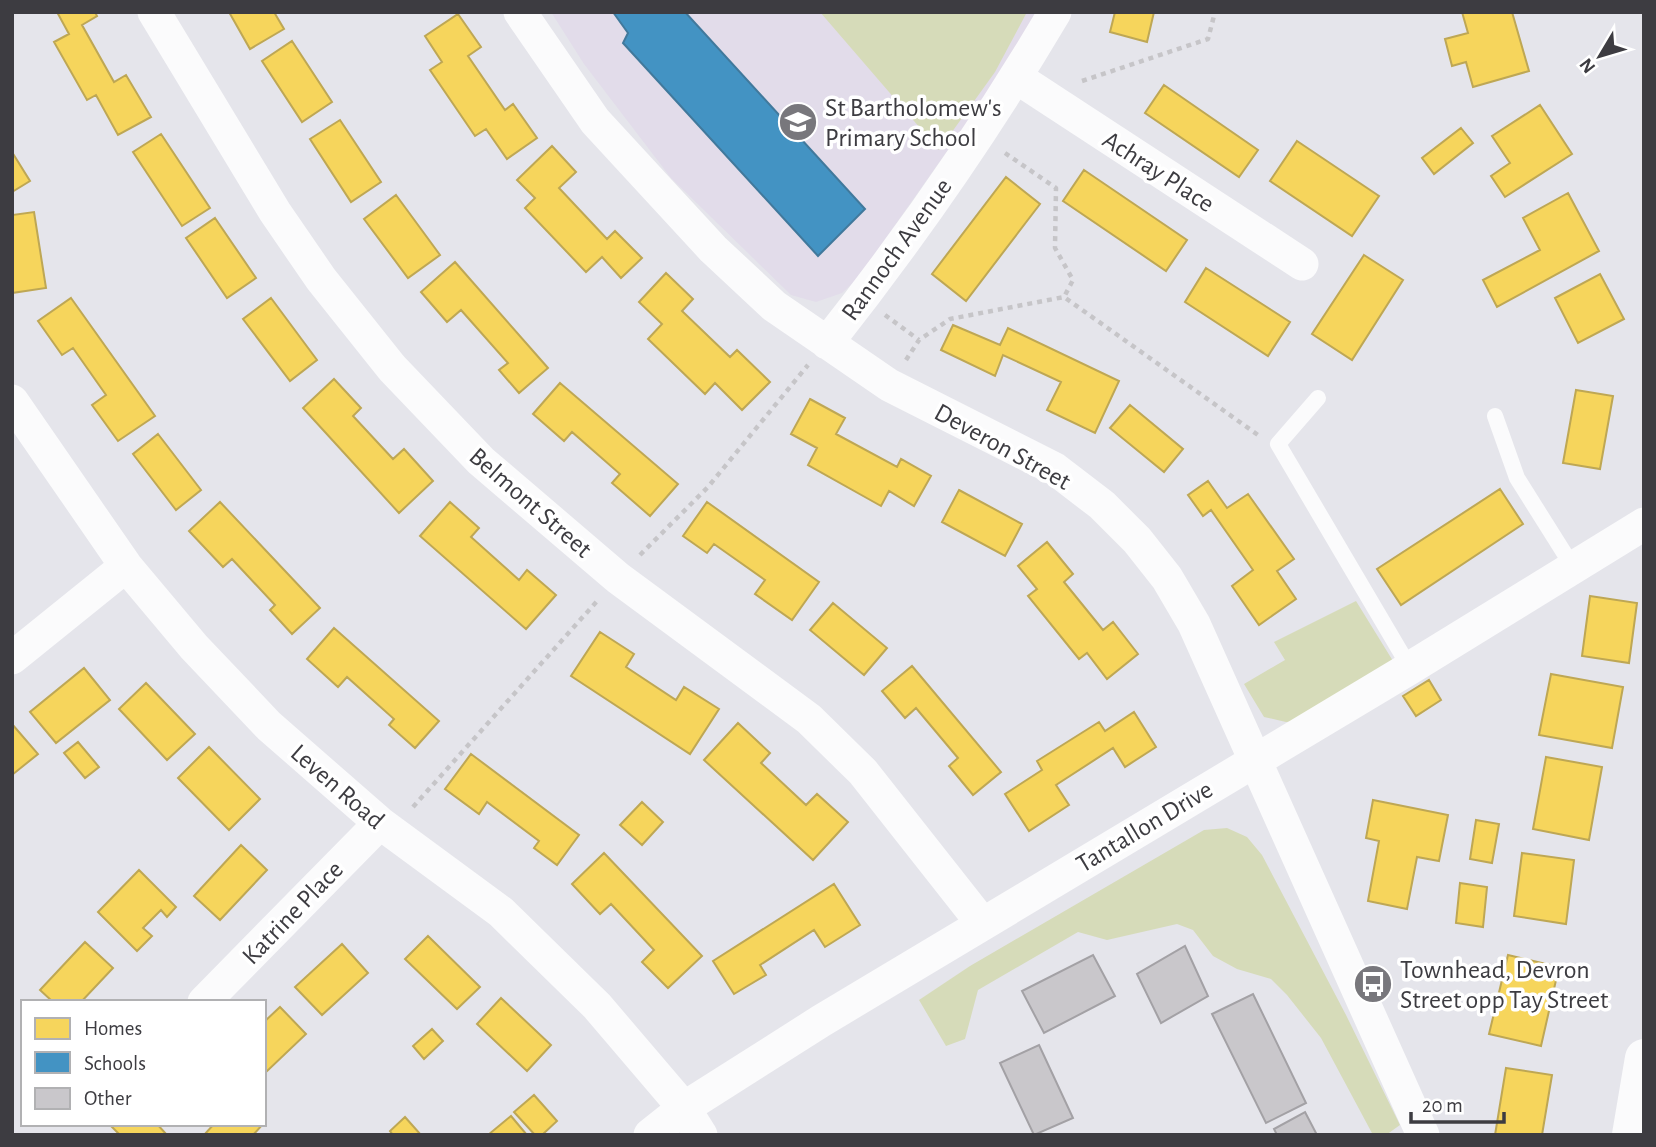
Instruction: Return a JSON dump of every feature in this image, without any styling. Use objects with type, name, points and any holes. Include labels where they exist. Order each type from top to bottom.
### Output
[{"type":"street","name":"Belmont Street","points":[[154,12],[275,212],[321,279],[392,368],[481,461],[618,578],[809,719],[863,772],[982,923]]},
{"type":"street","name":"Deveron Street","points":[[520,12],[595,121],[704,239],[774,306],[889,385],[1055,469],[1102,505],[1137,540],[1167,578],[1194,624],[1423,1135]]},
{"type":"street","name":"Rannoch Avenue","points":[[827,343],[978,134],[1029,86],[1055,12]]},
{"type":"street","name":"Achray Place","points":[[1029,86],[1301,264]]},
{"type":"street","name":"Leven Road","points":[[12,401],[126,566],[194,647],[269,726],[380,823],[500,912],[597,1006],[692,1122]]},
{"type":"street","name":"Tantallon Drive","points":[[649,1135],[692,1122],[821,1021],[1643,524]]},
{"type":"street","points":[[12,658],[126,566]]},
{"type":"street","name":"Katrine Place","points":[[206,1000],[380,823]]},
{"type":"street","points":[[1631,1135],[1644,1058]]},
{"type":"lane","points":[[1318,398],[1278,444],[1410,667]]},
{"type":"lane","points":[[1495,416],[1517,478],[1573,567]]},
{"type":"path","points":[[1029,86],[1208,39],[1215,12]]},
{"type":"path","points":[[978,134],[1056,188],[1055,248],[1073,280],[1064,297]]},
{"type":"path","points":[[889,385],[919,340],[950,319],[1064,297],[1256,435],[1278,444]]},
{"type":"path","points":[[862,298],[919,340]]},
{"type":"shaded area","name":"St Bartholomew's Primary School","points":[[551,12],[1036,12],[1007,66],[857,279],[842,293],[816,302],[791,295],[671,178],[584,64]]},
{"type":"green space","points":[[820,12],[1027,12],[995,72],[939,150]]},
{"type":"green space","points":[[1356,601],[1393,661],[1300,721],[1286,722],[1264,717],[1244,684],[1285,660],[1274,642]]},
{"type":"green space","points":[[1227,828],[1247,837],[1262,855],[1400,1125],[1386,1135],[1373,1135],[1321,1038],[1287,995],[1271,979],[1237,969],[1213,956],[1193,930],[1177,924],[1107,940],[1078,932],[978,990],[965,1039],[946,1046],[919,1000],[970,966],[1204,830]]},
{"type":"building: Homes","points":[[57,12],[95,12],[97,16],[82,25],[114,82],[126,75],[151,117],[118,135],[96,95],[87,100],[54,42],[69,34]]},
{"type":"building: Homes","points":[[229,12],[274,12],[284,29],[250,49]]},
{"type":"building: Homes","points":[[1115,12],[1154,12],[1147,42],[1110,32]]},
{"type":"building: Homes","points":[[1462,12],[1512,12],[1529,71],[1473,87],[1466,62],[1452,66],[1445,39],[1468,33]]},
{"type":"building: Homes","points":[[458,14],[481,47],[468,56],[505,110],[513,104],[537,138],[507,159],[486,129],[475,136],[430,70],[442,62],[425,36]]},
{"type":"building: Homes","points":[[292,41],[332,102],[302,122],[262,61]]},
{"type":"building: Homes","points":[[1164,85],[1258,150],[1239,177],[1145,113]]},
{"type":"building: Homes","points":[[1540,105],[1572,154],[1505,197],[1491,176],[1510,163],[1492,136]]},
{"type":"building: Homes","points":[[340,120],[381,182],[351,202],[310,139]]},
{"type":"building: Homes","points":[[1461,128],[1473,143],[1434,174],[1422,158]]},
{"type":"building: Homes","points":[[161,134],[210,208],[182,226],[133,152]]},
{"type":"building: Homes","points":[[1297,141],[1379,196],[1352,236],[1270,181]]},
{"type":"building: Homes","points":[[552,146],[576,172],[559,188],[607,239],[615,231],[642,258],[621,278],[602,257],[586,272],[525,208],[535,198],[517,180]]},
{"type":"building: Homes","points":[[12,152],[30,181],[12,192]]},
{"type":"building: Homes","points":[[1084,170],[1187,240],[1166,271],[1063,201]]},
{"type":"building: Homes","points":[[1006,177],[1040,204],[966,301],[932,274]]},
{"type":"building: Homes","points":[[1568,193],[1599,251],[1497,307],[1483,280],[1540,250],[1523,218]]},
{"type":"building: Homes","points":[[396,195],[440,255],[408,278],[364,219]]},
{"type":"building: Homes","points":[[34,212],[46,288],[12,293],[12,215]]},
{"type":"building: Homes","points":[[215,218],[256,278],[227,298],[186,238]]},
{"type":"building: Homes","points":[[1364,255],[1403,280],[1352,360],[1312,334]]},
{"type":"building: Homes","points":[[455,262],[548,368],[519,393],[499,370],[508,363],[461,310],[447,322],[421,292]]},
{"type":"building: Homes","points":[[1206,268],[1290,322],[1268,356],[1185,302]]},
{"type":"building: Homes","points":[[666,273],[693,299],[682,311],[730,357],[737,350],[770,382],[742,410],[715,383],[705,394],[648,339],[662,324],[639,302]]},
{"type":"building: Homes","points":[[1600,274],[1624,319],[1578,343],[1555,298]]},
{"type":"building: Homes","points":[[71,298],[155,416],[118,441],[92,405],[106,395],[73,348],[62,355],[38,321]]},
{"type":"building: Homes","points":[[271,298],[317,360],[290,381],[243,319]]},
{"type":"building: Homes","points":[[953,325],[1000,345],[1008,328],[1119,381],[1095,433],[1047,410],[1061,382],[1003,355],[995,376],[941,350]]},
{"type":"building: Homes","points":[[334,379],[361,408],[353,416],[393,459],[404,449],[433,481],[399,513],[303,408]]},
{"type":"building: Homes","points":[[560,383],[678,484],[650,516],[612,483],[620,474],[572,432],[564,441],[533,414]]},
{"type":"building: Homes","points":[[1576,390],[1613,396],[1600,469],[1563,463]]},
{"type":"building: Homes","points":[[810,399],[845,418],[836,434],[897,467],[901,459],[931,476],[914,506],[889,491],[881,506],[808,465],[817,448],[791,434]]},
{"type":"building: Homes","points":[[1130,405],[1183,449],[1164,472],[1110,428]]},
{"type":"building: Homes","points":[[158,434],[201,490],[176,510],[133,454]]},
{"type":"building: Homes","points":[[1208,481],[1227,508],[1248,494],[1294,559],[1277,571],[1296,599],[1259,625],[1232,586],[1253,570],[1211,510],[1203,516],[1188,495]]},
{"type":"building: Homes","points":[[1500,489],[1523,524],[1401,605],[1377,569]]},
{"type":"building: Homes","points":[[959,490],[1022,524],[1005,556],[942,522]]},
{"type":"building: Homes","points":[[220,502],[320,608],[292,634],[270,610],[275,605],[232,559],[223,567],[189,531]]},
{"type":"building: Homes","points":[[450,502],[479,528],[471,537],[519,580],[527,570],[556,595],[526,629],[420,536]]},
{"type":"building: Homes","points":[[707,502],[819,582],[792,620],[755,594],[765,580],[714,544],[707,553],[683,536]]},
{"type":"building: Homes","points":[[1047,542],[1073,574],[1064,582],[1103,630],[1113,622],[1138,654],[1107,679],[1087,653],[1079,659],[1028,596],[1037,589],[1018,566]]},
{"type":"building: Homes","points":[[1590,596],[1637,603],[1629,663],[1582,656]]},
{"type":"building: Homes","points":[[833,603],[887,648],[864,675],[810,630]]},
{"type":"building: Homes","points":[[334,628],[439,721],[415,748],[389,725],[394,719],[347,677],[338,687],[307,659]]},
{"type":"building: Homes","points":[[600,632],[634,654],[626,667],[676,700],[684,687],[719,709],[690,754],[571,676]]},
{"type":"building: Homes","points":[[912,666],[1001,772],[973,795],[949,766],[958,758],[916,708],[905,718],[882,691]]},
{"type":"building: Homes","points":[[84,668],[110,700],[56,743],[30,712]]},
{"type":"building: Homes","points":[[1551,674],[1623,687],[1612,748],[1539,735]]},
{"type":"building: Homes","points":[[1429,680],[1441,700],[1416,716],[1403,696]]},
{"type":"building: Homes","points":[[146,683],[195,734],[167,760],[119,709]]},
{"type":"building: Homes","points":[[1134,712],[1156,747],[1125,767],[1113,748],[1056,785],[1069,805],[1029,831],[1005,794],[1042,770],[1037,761],[1099,722],[1105,731]]},
{"type":"building: Homes","points":[[738,723],[770,753],[761,763],[806,805],[817,794],[848,822],[813,860],[704,760]]},
{"type":"building: Homes","points":[[12,724],[38,754],[12,775]]},
{"type":"building: Homes","points":[[78,742],[99,767],[85,778],[64,753]]},
{"type":"building: Homes","points":[[209,747],[260,799],[229,830],[178,778]]},
{"type":"building: Homes","points":[[471,754],[579,835],[557,865],[534,848],[539,841],[487,802],[479,814],[445,789]]},
{"type":"building: Homes","points":[[1546,757],[1602,767],[1589,840],[1533,829]]},
{"type":"building: Homes","points":[[1373,800],[1448,815],[1439,861],[1417,857],[1407,909],[1368,901],[1379,841],[1366,838]]},
{"type":"building: Homes","points":[[642,802],[663,822],[642,845],[620,825]]},
{"type":"building: Homes","points":[[1476,820],[1499,824],[1492,863],[1470,859]]},
{"type":"building: Homes","points":[[241,845],[267,870],[220,920],[194,896]]},
{"type":"building: Homes","points":[[604,853],[702,956],[668,988],[642,962],[654,950],[611,904],[600,914],[572,884]]},
{"type":"building: Homes","points":[[1522,853],[1574,860],[1566,924],[1514,916]]},
{"type":"building: Homes","points":[[139,870],[176,907],[167,917],[161,910],[143,928],[152,936],[137,951],[98,912]]},
{"type":"building: Homes","points":[[1460,883],[1487,887],[1483,927],[1456,923]]},
{"type":"building: Homes","points":[[834,884],[860,925],[825,947],[814,930],[760,965],[766,975],[734,994],[713,961]]},
{"type":"building: Homes","points":[[428,936],[480,987],[457,1009],[405,959]]},
{"type":"building: Homes","points":[[85,942],[113,968],[83,1000],[51,1000],[40,990]]},
{"type":"building: Homes","points":[[342,944],[368,973],[322,1015],[295,987]]},
{"type":"building: Homes","points":[[1508,955],[1559,967],[1541,1046],[1489,1034]]},
{"type":"building: Homes","points":[[501,998],[551,1045],[527,1071],[477,1024]]},
{"type":"building: Homes","points":[[280,1007],[306,1034],[266,1072],[266,1020]]},
{"type":"building: Homes","points":[[432,1029],[443,1041],[424,1059],[413,1046]]},
{"type":"building: Homes","points":[[1506,1068],[1552,1075],[1542,1135],[1495,1135]]},
{"type":"building: Homes","points":[[534,1095],[557,1121],[542,1135],[535,1135],[514,1112]]},
{"type":"building: Homes","points":[[511,1116],[527,1135],[488,1135]]},
{"type":"building: Homes","points":[[405,1117],[421,1135],[393,1135],[390,1131]]},
{"type":"building: Homes","points":[[111,1126],[159,1126],[167,1135],[120,1135]]},
{"type":"building: Homes","points":[[212,1126],[261,1126],[253,1135],[204,1135]]},
{"type":"building: Schools","points":[[613,12],[685,12],[865,209],[818,256],[623,43],[628,33]]},
{"type":"building: Other","points":[[1185,946],[1208,996],[1161,1023],[1137,974]]},
{"type":"building: Other","points":[[1093,955],[1115,996],[1044,1033],[1022,991]]},
{"type":"building: Other","points":[[1253,994],[1306,1103],[1266,1123],[1212,1014]]},
{"type":"building: Other","points":[[1039,1045],[1073,1118],[1034,1135],[1000,1063]]},
{"type":"building: Other","points":[[1305,1112],[1317,1135],[1277,1135],[1274,1129]]},
{"type":"place","name":"St Bartholomew's Primary School","points":[[798,122]]},
{"type":"place","name":"Townhead, Devron Street opp Tay Street","points":[[1373,984]]}]
